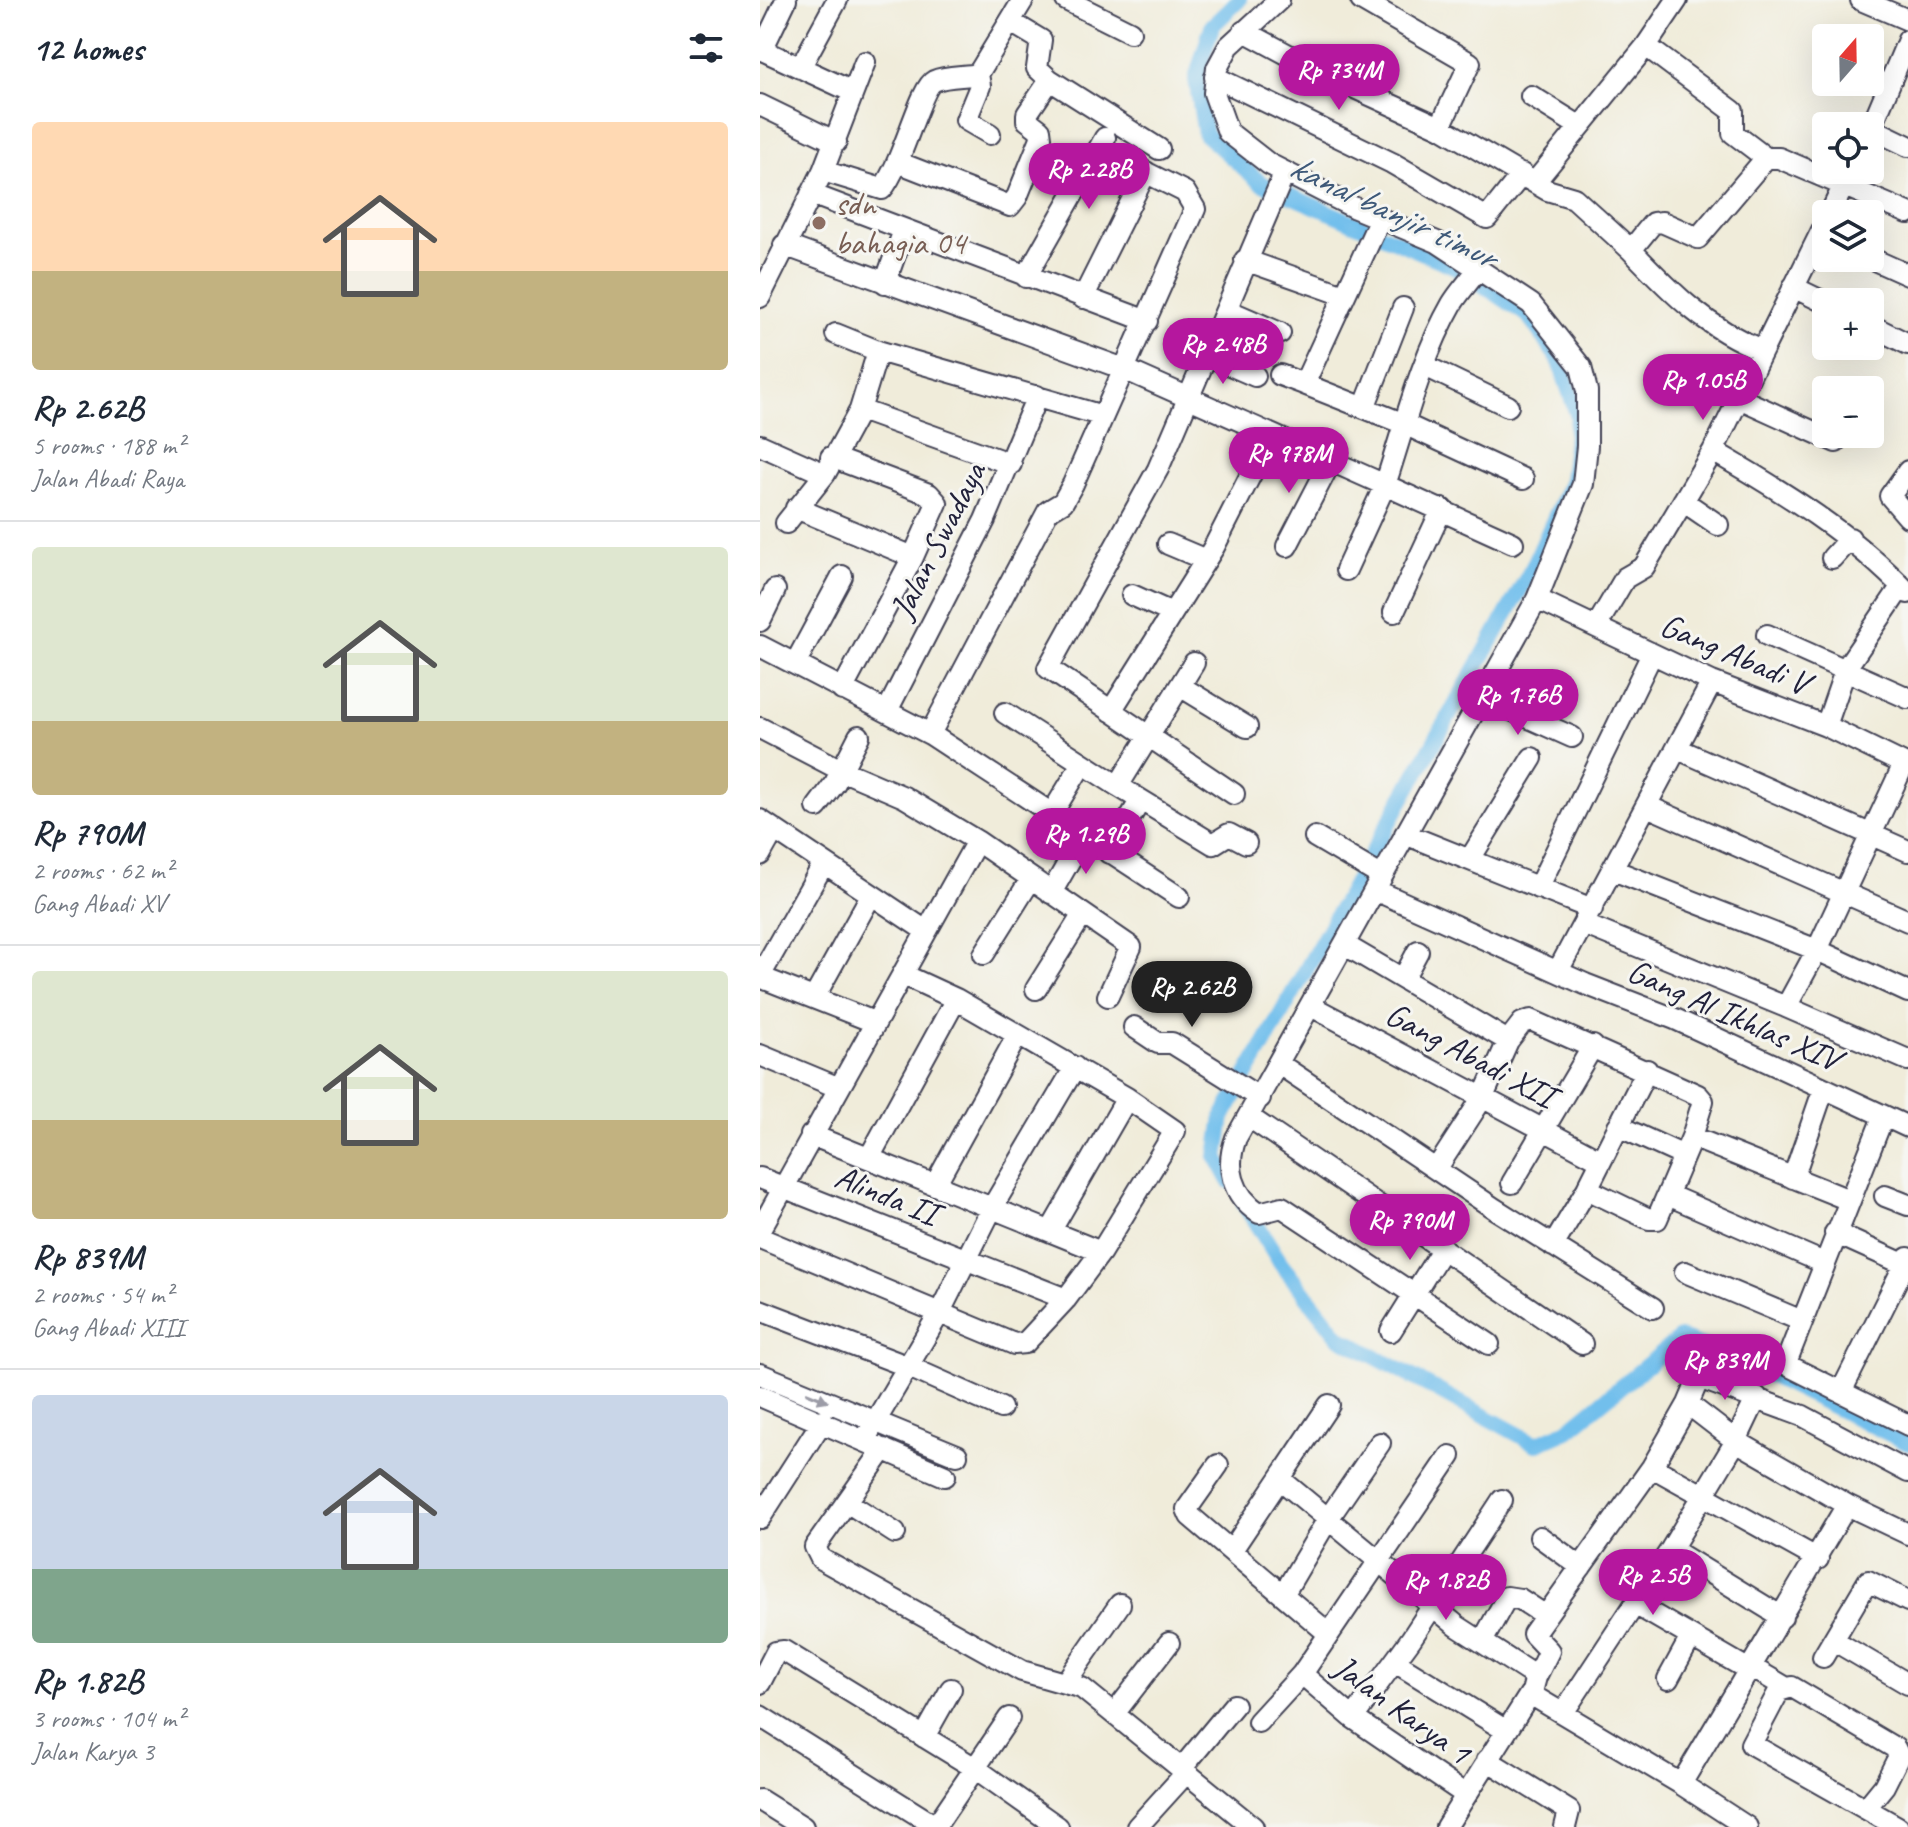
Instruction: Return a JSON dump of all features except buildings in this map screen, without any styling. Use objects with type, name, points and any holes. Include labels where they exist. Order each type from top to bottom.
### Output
[{"type":"street","points":[[786,0],[761,49],[853,92]]},
{"type":"street","points":[[800,68],[837,0]]},
{"type":"street","points":[[1066,0],[1130,32]]},
{"type":"street","points":[[1279,0],[1244,31],[1222,56],[1215,77],[1216,101],[1228,132],[1280,185],[1374,230],[1437,242],[1476,272],[1531,304],[1569,348],[1581,367],[1587,391],[1583,484],[1537,599],[1405,834],[1371,874],[1345,945],[1279,1064],[1255,1095],[1249,1117],[1236,1138],[1228,1160],[1231,1177],[1252,1208],[1259,1213],[1282,1207],[1489,1344]]},
{"type":"street","points":[[1361,0],[1470,63],[1440,127]]},
{"type":"street","points":[[1215,77],[1442,189],[1489,219],[1579,126],[1646,46],[1677,0]]},
{"type":"street","points":[[1861,0],[1908,20]]},
{"type":"street","points":[[990,134],[966,120],[980,86],[978,74],[1015,7],[1043,43],[1037,68],[1114,123],[1159,149]]},
{"type":"street","points":[[1244,31],[1324,74],[1440,127],[1547,190],[1574,198],[1697,314],[1725,333],[1762,350]]},
{"type":"street","points":[[1878,112],[1908,40]]},
{"type":"street","points":[[1646,46],[1733,111],[1733,133],[1766,158],[1779,158],[1812,168]]},
{"type":"street","points":[[760,297],[766,271],[784,245],[836,142],[865,62]]},
{"type":"street","points":[[823,171],[882,189],[900,163],[926,88],[939,79],[978,74]]},
{"type":"street","points":[[900,163],[1010,206],[1017,197],[1041,138],[1040,130],[1027,120],[1027,114],[1050,80]]},
{"type":"street","points":[[1531,96],[1579,126]]},
{"type":"street","points":[[760,105],[836,142]]},
{"type":"street","points":[[1026,277],[1114,123]]},
{"type":"street","points":[[1884,135],[1908,146]]},
{"type":"street","points":[[930,734],[1048,511],[1063,502],[1073,484],[1195,209],[1185,192],[1099,149]]},
{"type":"street","points":[[1631,250],[1653,223],[1662,222],[1698,238],[1766,158]]},
{"type":"street","points":[[1083,298],[1146,172]]},
{"type":"street","points":[[1857,184],[1908,213]]},
{"type":"street","points":[[1234,794],[1050,672],[1048,665],[1158,469],[1209,356],[1245,260],[1280,185]]},
{"type":"street","points":[[811,194],[1147,321]]},
{"type":"street","points":[[885,283],[904,230]]},
{"type":"street","points":[[1304,384],[1374,230]]},
{"type":"street","points":[[784,245],[1124,369],[1513,543]]},
{"type":"street","points":[[1596,627],[1619,586],[1644,567],[1713,451],[1812,253]]},
{"type":"street","points":[[1245,260],[1344,295]]},
{"type":"street","points":[[1884,264],[1908,275]]},
{"type":"street","points":[[1346,570],[1385,485],[1402,423],[1425,366],[1460,293],[1476,272]]},
{"type":"street","points":[[1793,287],[1812,296]]},
{"type":"street","points":[[1364,408],[1403,308]]},
{"type":"street","points":[[1227,310],[1280,333]]},
{"type":"street","points":[[1884,332],[1908,344]]},
{"type":"street","points":[[836,334],[878,351],[1103,416]]},
{"type":"street","points":[[878,351],[860,410],[828,466],[791,516],[913,557]]},
{"type":"street","points":[[1209,356],[1255,376]]},
{"type":"street","points":[[1425,366],[1508,406]]},
{"type":"street","points":[[1280,375],[1402,423],[1523,479]]},
{"type":"street","name":"Jalan Swadaya","points":[[887,711],[1011,464],[1037,396]]},
{"type":"street","points":[[1739,398],[1812,431]]},
{"type":"street","points":[[860,410],[1011,464]]},
{"type":"street","points":[[1111,711],[1206,560],[1271,435]]},
{"type":"street","points":[[760,445],[934,498],[936,509],[842,690]]},
{"type":"street","points":[[1713,451],[1790,495],[1850,538],[1905,590],[1846,668],[1826,726]]},
{"type":"street","points":[[1287,546],[1330,463]]},
{"type":"street","points":[[1903,476],[1891,499],[1908,517]]},
{"type":"street","points":[[1683,501],[1718,525]]},
{"type":"street","points":[[1394,612],[1442,509]]},
{"type":"street","points":[[1832,558],[1850,538]]},
{"type":"street","points":[[1168,544],[1206,560]]},
{"type":"street","points":[[795,664],[842,576]]},
{"type":"street","points":[[760,621],[775,590]]},
{"type":"street","points":[[1132,595],[1172,613]]},
{"type":"street","name":"Gang Abadi V","points":[[1537,599],[1712,682],[1826,726],[1906,765]]},
{"type":"street","points":[[1767,635],[1908,698]]},
{"type":"street","points":[[760,646],[930,734],[1179,897]]},
{"type":"street","points":[[1538,888],[1652,654]]},
{"type":"street","points":[[1118,786],[1194,663]]},
{"type":"street","points":[[1559,969],[1712,682]]},
{"type":"street","points":[[1180,686],[1247,727]]},
{"type":"street","points":[[1482,697],[1572,737]]},
{"type":"street","points":[[1005,713],[1140,801],[1213,844],[1229,834],[1246,843]]},
{"type":"street","points":[[760,728],[841,770],[904,797],[977,841],[1131,947],[1108,996]]},
{"type":"street","points":[[817,807],[859,736]]},
{"type":"street","points":[[1678,749],[1908,851]]},
{"type":"street","points":[[1470,859],[1532,758]]},
{"type":"street","points":[[1051,815],[1082,764]]},
{"type":"street","points":[[1786,1007],[1817,950],[1906,765]]},
{"type":"street","points":[[1109,853],[1140,801]]},
{"type":"street","points":[[1647,806],[1908,921]]},
{"type":"street","points":[[760,855],[767,825],[870,897],[926,931]]},
{"type":"street","points":[[1405,834],[1538,888],[1588,917],[1908,1060]]},
{"type":"street","points":[[1051,893],[1083,837]]},
{"type":"street","name":"Gang Al Ikhlas XIV","points":[[1315,837],[1371,874],[1559,969],[1908,1127]]},
{"type":"street","points":[[760,1230],[837,1087],[904,975],[977,841]]},
{"type":"street","points":[[823,865],[760,977],[874,1022]]},
{"type":"street","points":[[1613,870],[1817,950],[1908,992]]},
{"type":"street","points":[[984,954],[1031,879]]},
{"type":"street","points":[[814,998],[870,897]]},
{"type":"street","points":[[1036,989],[1083,914]]},
{"type":"street","points":[[1345,945],[1508,1041]]},
{"type":"street","points":[[1403,979],[1418,951]]},
{"type":"street","points":[[760,1238],[1020,1344],[1031,1340],[1101,1252],[1175,1131],[1075,1067],[956,999],[904,975]]},
{"type":"street","points":[[869,1158],[956,999]]},
{"type":"street","name":"Gang Abadi XII","points":[[1311,1006],[1600,1160]]},
{"type":"street","points":[[1437,1168],[1483,1097],[1508,1041],[1522,1023],[1531,1020],[1647,1070],[1703,1101],[1660,1216],[1653,1220],[1587,1189]]},
{"type":"street","points":[[1134,1027],[1158,1043],[1172,1043],[1255,1095]]},
{"type":"street","points":[[936,1183],[1017,1036]]},
{"type":"street","points":[[1512,1183],[1546,1131],[1593,1046]]},
{"type":"street","points":[[760,1055],[837,1087]]},
{"type":"street","points":[[1279,1064],[1553,1246],[1653,1308]]},
{"type":"street","points":[[870,1430],[940,1312],[993,1206],[1075,1067]]},
{"type":"street","points":[[1553,1246],[1587,1189],[1647,1070]]},
{"type":"street","points":[[1793,1178],[1824,1088]]},
{"type":"street","points":[[1051,1230],[1127,1098]]},
{"type":"street","points":[[1249,1117],[1582,1344]]},
{"type":"street","points":[[1883,1117],[1835,1233],[1787,1364],[1908,1424]]},
{"type":"street","points":[[1618,1126],[1793,1178],[1849,1200]]},
{"type":"street","points":[[811,1135],[1101,1252]]},
{"type":"street","name":"Alinda II","points":[[760,1178],[1066,1299]]},
{"type":"street","points":[[1668,1195],[1824,1263]]},
{"type":"street","points":[[1885,1196],[1908,1205]]},
{"type":"street","points":[[1835,1233],[1907,1262],[1841,1392]]},
{"type":"street","points":[[1391,1331],[1443,1248]]},
{"type":"street","points":[[1685,1272],[1802,1321]]},
{"type":"street","points":[[760,1310],[909,1367],[1001,1408]]},
{"type":"street","points":[[760,1374],[870,1430],[884,1449],[945,1476]]},
{"type":"street","points":[[1446,1827],[1533,1686],[1549,1651],[1533,1635],[1652,1467],[1688,1404],[1696,1380],[1701,1377],[1826,1426],[1908,1472]]},
{"type":"street","points":[[760,1396],[823,1420],[957,1455]]},
{"type":"street","points":[[1563,1713],[1604,1645],[1671,1549],[1736,1441],[1757,1397]]},
{"type":"street","points":[[1688,1404],[1736,1441],[1847,1505],[1908,1534]]},
{"type":"street","points":[[1232,1550],[1329,1405]]},
{"type":"street","points":[[760,1518],[769,1489],[823,1420]]},
{"type":"street","points":[[1283,1595],[1328,1519],[1380,1443]]},
{"type":"street","points":[[884,1449],[815,1547],[821,1559],[1013,1666],[1082,1688],[1253,1827]]},
{"type":"street","points":[[1258,1722],[1302,1674],[1450,1456]]},
{"type":"street","points":[[1218,1465],[1187,1509],[1190,1516],[1328,1633]]},
{"type":"street","points":[[1652,1467],[1818,1559]]},
{"type":"street","points":[[1280,1479],[1430,1605],[1482,1642],[1563,1713],[1747,1827]]},
{"type":"street","points":[[1353,1718],[1395,1662],[1502,1500]]},
{"type":"street","points":[[847,1502],[895,1533]]},
{"type":"street","points":[[1681,1784],[1818,1559],[1847,1505]]},
{"type":"street","points":[[1540,1537],[1581,1567]]},
{"type":"street","points":[[1671,1549],[1782,1617]]},
{"type":"street","points":[[1908,1601],[1868,1581],[1828,1648],[1908,1684]]},
{"type":"street","points":[[1482,1642],[1507,1597],[1520,1599],[1546,1616]]},
{"type":"street","points":[[1065,1683],[1120,1604]]},
{"type":"street","points":[[1635,1604],[1785,1687],[1792,1687],[1895,1748],[1899,1756],[1896,1765],[1866,1808]]},
{"type":"street","points":[[1668,1679],[1691,1637]]},
{"type":"street","points":[[1114,1714],[1169,1643]]},
{"type":"street","points":[[760,1683],[776,1652],[784,1651],[975,1768],[1058,1827]]},
{"type":"street","points":[[1395,1662],[1505,1730]]},
{"type":"street","name":"Jalan Karya 1","points":[[1302,1674],[1353,1718],[1466,1795]]},
{"type":"street","points":[[1785,1687],[1779,1691],[1751,1744],[1898,1827]]},
{"type":"street","points":[[924,1737],[951,1689]]},
{"type":"street","points":[[1137,1827],[1234,1705]]},
{"type":"street","points":[[760,1716],[936,1827],[1009,1718]]},
{"type":"street","points":[[1487,1760],[1569,1811],[1565,1827]]},
{"type":"street","points":[[760,1800],[803,1827]]},
{"type":"waterway","name":"kanal banjir timur","points":[[1230,1181],[1217,1157],[1223,1117],[1533,567],[1571,481],[1578,417],[1559,360],[1528,315],[1456,267],[1261,183],[1205,134],[1196,79],[1212,26],[1239,0]]},
{"type":"waterway","name":"kanal banjir timur","points":[[1244,1204],[1280,1262],[1339,1337],[1536,1444],[1568,1430],[1680,1338],[1728,1355],[1908,1443]]},
{"type":"place","name":"sdn bahagia 04","points":[[819,223]]}]
